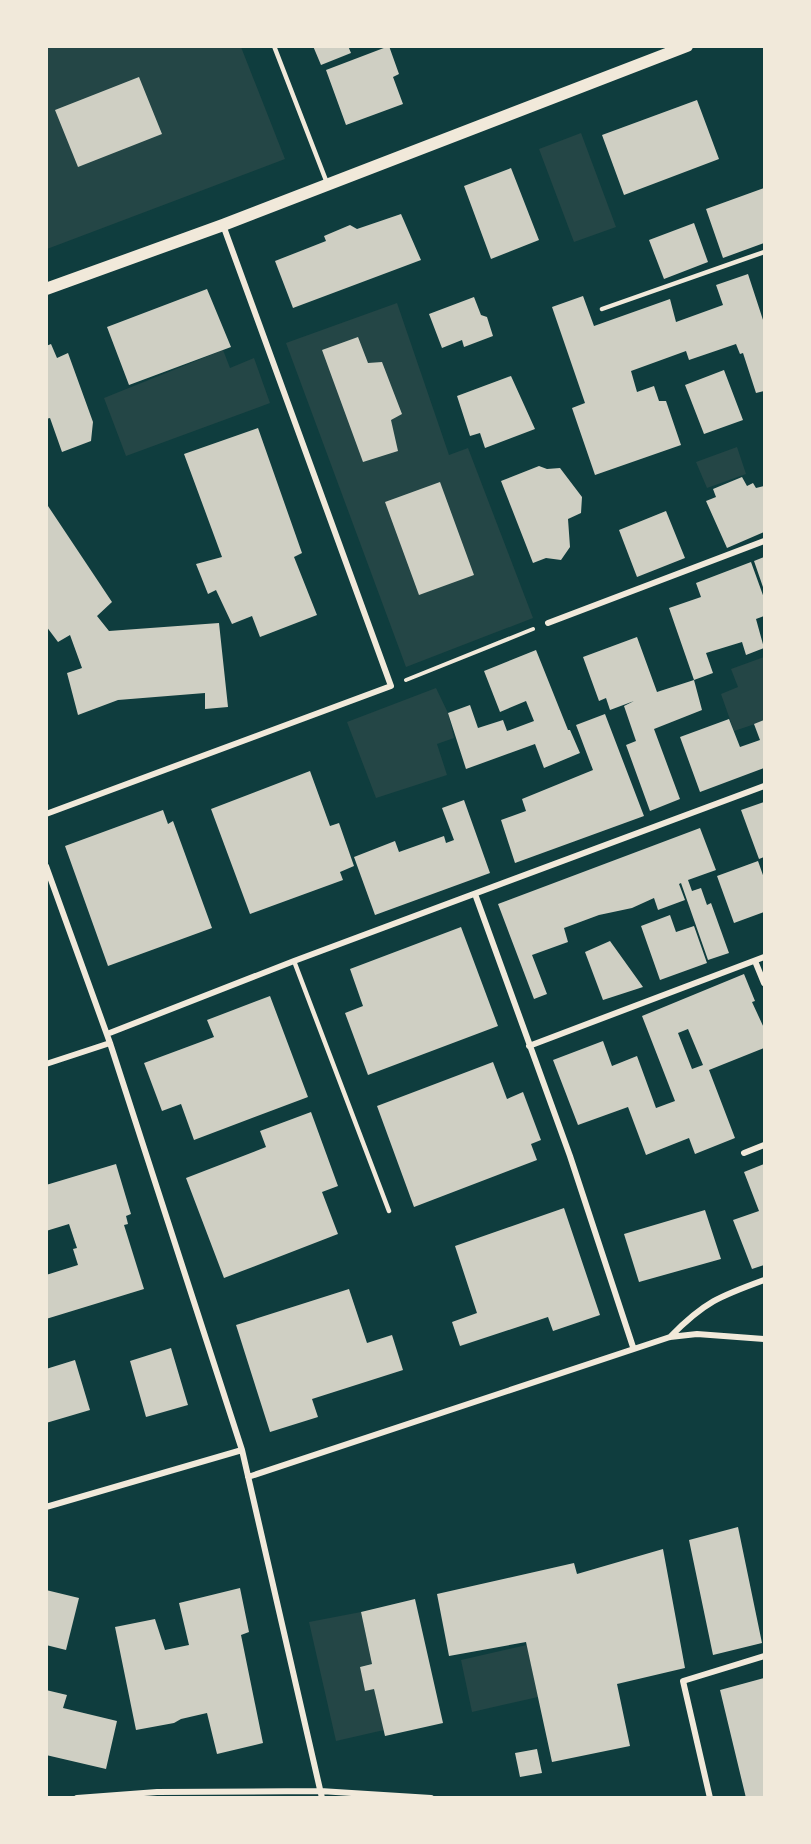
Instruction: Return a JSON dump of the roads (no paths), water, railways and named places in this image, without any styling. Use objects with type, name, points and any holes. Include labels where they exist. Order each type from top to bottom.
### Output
[{"type":"main road","points":[[46,289],[223,225],[687,46]]},
{"type":"street","points":[[46,814],[392,686],[223,225]]},
{"type":"street","points":[[548,623],[765,541]]},
{"type":"street","points":[[106,1034],[294,961],[765,786]]},
{"type":"street","points":[[46,866],[110,1044],[242,1449],[321,1794]]},
{"type":"street","points":[[475,894],[570,1156],[633,1347]]},
{"type":"street","points":[[529,1046],[765,957]]},
{"type":"street","points":[[756,961],[765,982]]},
{"type":"street","points":[[46,1064],[110,1044]]},
{"type":"street","points":[[744,1153],[765,1145]]},
{"type":"street","points":[[670,1337],[694,1313],[718,1297],[765,1280]]},
{"type":"street","points":[[248,1477],[633,1347],[670,1337],[697,1334],[765,1339]]},
{"type":"street","points":[[46,1507],[242,1449]]},
{"type":"street","points":[[710,1797],[682,1681],[765,1656]]},
{"type":"street","points":[[77,1797],[157,1792],[431,1797]]},
{"type":"lane","points":[[274,46],[328,185]]},
{"type":"lane","points":[[602,309],[765,252]]},
{"type":"lane","points":[[294,961],[389,1211]]}]
